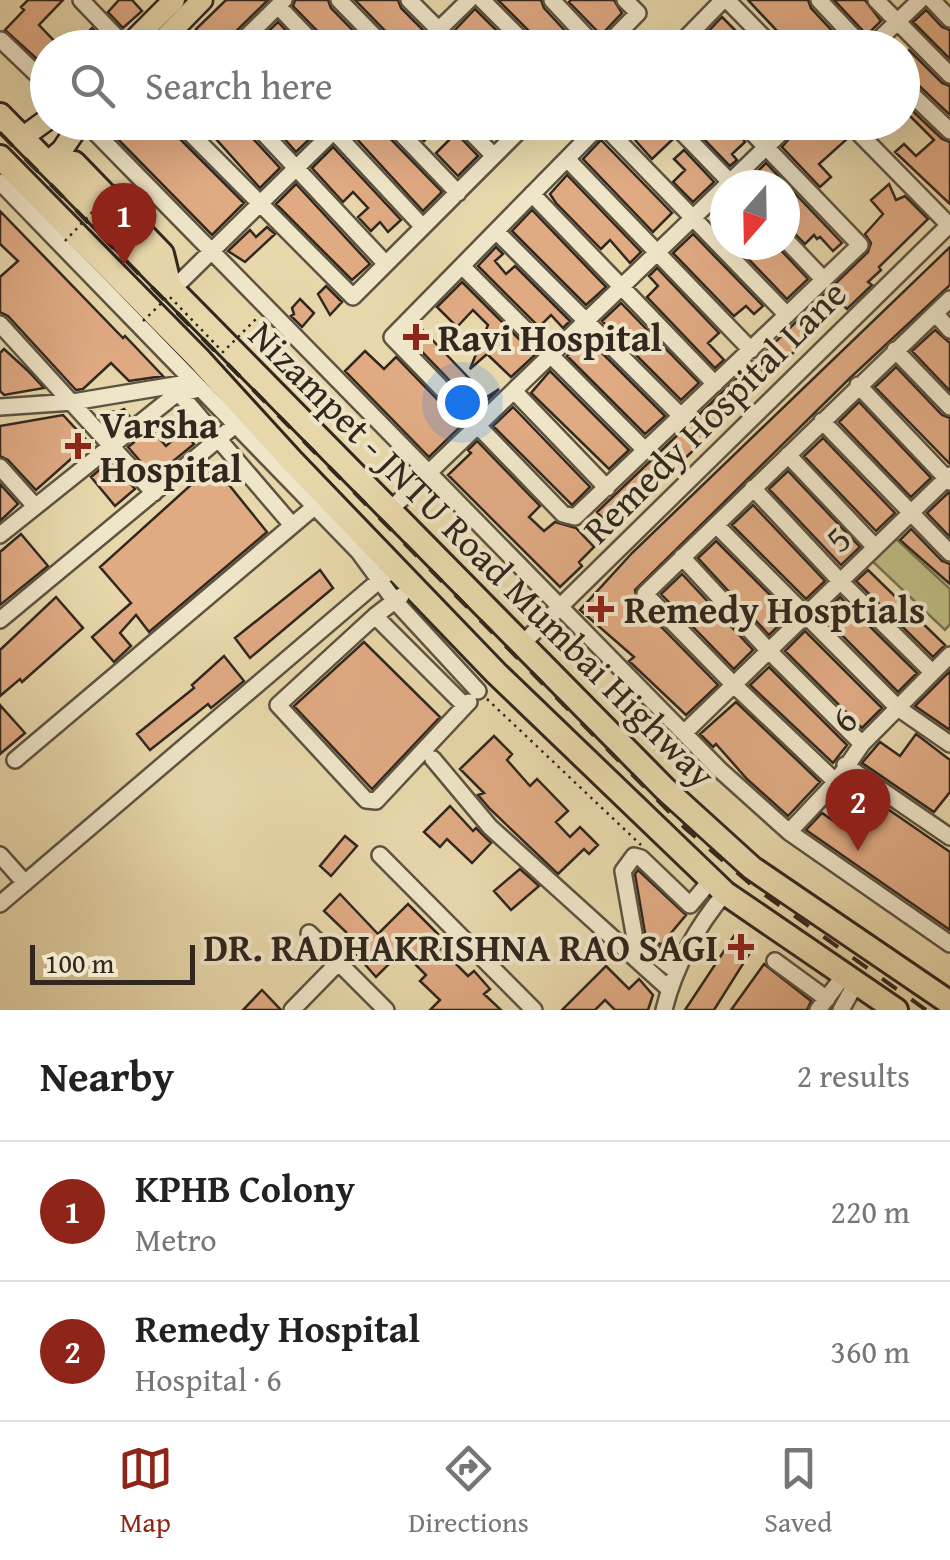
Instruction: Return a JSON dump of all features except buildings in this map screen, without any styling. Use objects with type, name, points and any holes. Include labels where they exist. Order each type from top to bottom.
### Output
[{"type":"highway","name":"Nizampet - JNTU Road Mumbai Highway","points":[[0,116],[22,138],[61,159],[390,510],[666,789],[752,868],[947,997]]},
{"type":"highway","name":"Nizampet - JNTU Road Mumbai Highway","points":[[0,157],[198,358],[403,594],[496,673],[718,886],[896,1010]]},
{"type":"highway","points":[[61,159],[162,254],[178,284]]},
{"type":"highway","points":[[616,787],[632,783],[644,768]]},
{"type":"highway","points":[[648,818],[649,802],[666,789]]},
{"type":"main road","points":[[143,30],[174,0]]},
{"type":"main road","points":[[172,30],[202,0]]},
{"type":"main road","points":[[22,138],[30,132]]},
{"type":"main road","points":[[61,159],[72,140]]},
{"type":"street","points":[[81,0],[110,30]]},
{"type":"street","points":[[339,0],[368,30]]},
{"type":"street","points":[[410,0],[439,30],[469,0]]},
{"type":"street","points":[[482,0],[512,30]]},
{"type":"street","points":[[552,0],[583,30]]},
{"type":"street","points":[[620,30],[638,13],[624,0]]},
{"type":"street","points":[[694,30],[725,0],[756,30]]},
{"type":"street","points":[[819,0],[849,30]]},
{"type":"street","points":[[876,0],[905,30]]},
{"type":"street","points":[[888,30],[920,0]]},
{"type":"street","points":[[932,0],[950,19]]},
{"type":"street","points":[[256,30],[281,3],[303,30]]},
{"type":"street","points":[[1,40],[30,68]]},
{"type":"street","points":[[920,45],[950,75]]},
{"type":"street","points":[[920,101],[950,130]]},
{"type":"street","points":[[100,140],[684,733],[789,832],[950,944]]},
{"type":"street","points":[[197,140],[353,297],[510,140]]},
{"type":"street","points":[[271,140],[386,264]]},
{"type":"street","points":[[178,284],[321,140]]},
{"type":"street","points":[[347,140],[423,227]]},
{"type":"street","points":[[407,140],[458,193]]},
{"type":"street","points":[[478,140],[494,156]]},
{"type":"street","points":[[585,140],[392,336],[570,517],[579,516],[860,245],[759,140]]},
{"type":"street","points":[[618,140],[787,315]]},
{"type":"street","points":[[688,140],[715,170]]},
{"type":"street","points":[[744,170],[774,140]]},
{"type":"street","points":[[866,140],[950,225]]},
{"type":"street","points":[[567,159],[751,350]]},
{"type":"street","points":[[0,182],[313,508],[387,574],[0,904]]},
{"type":"street","points":[[532,194],[716,384]]},
{"type":"street","points":[[390,510],[710,202]]},
{"type":"street","name":"Remedy Hospital Lane","points":[[522,644],[950,225]]},
{"type":"street","points":[[496,231],[682,416]]},
{"type":"street","points":[[800,255],[824,280]]},
{"type":"street","points":[[462,266],[646,451]]},
{"type":"street","points":[[836,782],[645,594],[950,298]]},
{"type":"street","points":[[934,313],[950,330]]},
{"type":"street","points":[[0,324],[154,493]]},
{"type":"street","points":[[895,350],[950,407]]},
{"type":"street","points":[[858,385],[949,479]]},
{"type":"street","points":[[0,407],[177,391],[195,386]]},
{"type":"street","points":[[177,391],[292,526]]},
{"type":"street","points":[[0,534],[177,391]]},
{"type":"street","points":[[514,391],[607,488]]},
{"type":"street","points":[[822,421],[950,553]]},
{"type":"street","points":[[0,620],[234,426]]},
{"type":"street","points":[[788,455],[874,546]]},
{"type":"street","points":[[0,467],[34,505]]},
{"type":"street","name":"5","points":[[684,733],[874,546],[949,479]]},
{"type":"street","points":[[753,488],[932,672]]},
{"type":"street","points":[[15,760],[313,508]]},
{"type":"street","points":[[716,525],[898,708],[950,744]]},
{"type":"street","points":[[682,557],[768,652],[862,744]]},
{"type":"street","points":[[478,692],[403,594],[278,704],[366,800],[376,800],[496,673]]},
{"type":"street","points":[[375,616],[465,706]]},
{"type":"street","name":"6","points":[[789,832],[836,782],[862,744],[950,655]]},
{"type":"street","points":[[433,759],[490,827],[669,989]]},
{"type":"street","points":[[845,765],[950,837]]},
{"type":"street","points":[[676,971],[635,939],[623,871],[627,862],[638,850],[690,906],[718,886]]},
{"type":"street","points":[[0,855],[25,883]]},
{"type":"street","points":[[380,855],[534,1010]]},
{"type":"street","points":[[664,1010],[676,971],[718,886]]},
{"type":"street","points":[[309,933],[386,1010]]},
{"type":"street","points":[[775,961],[823,1004],[850,978]]},
{"type":"street","points":[[292,1010],[337,964]]},
{"type":"street","points":[[841,1010],[850,978]]},
{"type":"path","points":[[65,241],[116,187],[113,184]]},
{"type":"path","points":[[143,321],[169,296],[222,352],[258,318]]},
{"type":"path","points":[[478,692],[638,850]]},
{"type":"shaded area","points":[[892,535],[950,589],[950,624],[945,630],[869,558]]},
{"type":"railway","points":[[0,133],[686,829],[754,887],[926,1010]]},
{"type":"place","name":"KPHB Colony","points":[[124,265]]},
{"type":"place","name":"Ravi Hospital","points":[[416,337]]},
{"type":"place","name":"Varsha Hospital","points":[[78,446]]},
{"type":"place","name":"Remedy Hosptials","points":[[601,609]]},
{"type":"place","name":"Remedy Hospital","points":[[858,851]]},
{"type":"place","name":"DR. RADHAKRISHNA RAO SAGI","points":[[741,947]]}]
